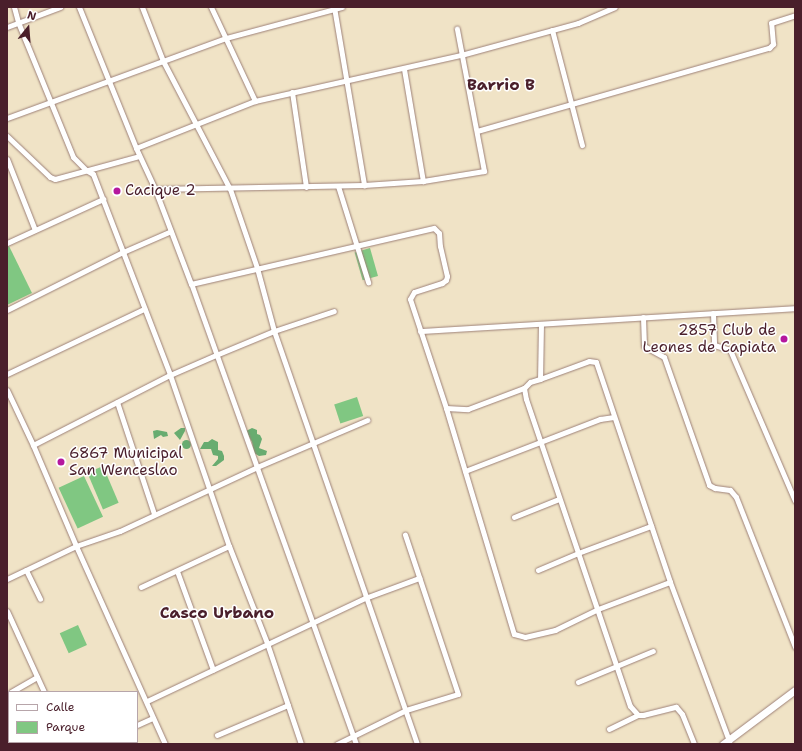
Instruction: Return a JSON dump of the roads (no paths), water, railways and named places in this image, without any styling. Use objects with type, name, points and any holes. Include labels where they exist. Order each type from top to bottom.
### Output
[{"type":"main road","points":[[726,742],[795,690]]},
{"type":"street","points":[[14,7],[18,22],[73,157],[86,170],[93,174],[103,199],[170,375],[230,546],[267,644],[301,744]]},
{"type":"street","points":[[7,27],[60,7]]},
{"type":"street","points":[[79,7],[108,82],[139,156],[155,189],[191,284],[356,744]]},
{"type":"street","points":[[142,7],[163,62],[230,188],[257,268],[274,331],[365,598],[417,744]]},
{"type":"street","points":[[211,7],[255,101]]},
{"type":"street","points":[[7,118],[52,103],[226,38],[342,7]]},
{"type":"street","points":[[136,148],[255,101],[404,69],[461,55],[578,24],[615,7]]},
{"type":"street","points":[[334,8],[364,185]]},
{"type":"street","points":[[477,131],[769,48],[773,44],[771,23],[795,15]]},
{"type":"street","points":[[155,189],[364,185],[423,181],[484,172],[456,29]]},
{"type":"street","points":[[552,30],[570,104],[582,145]]},
{"type":"street","points":[[404,69],[423,181]]},
{"type":"street","points":[[292,92],[306,187]]},
{"type":"street","points":[[7,136],[50,177],[56,179],[139,156]]},
{"type":"street","points":[[7,160],[35,230]]},
{"type":"street","points":[[338,186],[368,282]]},
{"type":"street","points":[[7,243],[103,199]]},
{"type":"street","points":[[191,284],[357,244],[432,228],[439,233],[440,246],[447,276],[442,284],[414,292],[410,299],[446,408],[514,634],[525,637],[555,630],[598,609],[670,582]]},
{"type":"street","points":[[7,310],[123,252],[171,231]]},
{"type":"street","points":[[420,331],[795,308]]},
{"type":"street","points":[[7,374],[144,309]]},
{"type":"street","points":[[33,444],[170,375],[274,331],[334,311]]},
{"type":"street","points":[[713,313],[714,345],[730,350],[795,501]]},
{"type":"street","points":[[643,317],[644,346],[664,357],[709,486],[730,490],[736,497],[795,647]]},
{"type":"street","points":[[540,378],[541,324]]},
{"type":"street","points":[[446,408],[468,409],[524,388],[530,382],[540,378],[589,361],[596,362],[726,742]]},
{"type":"street","points":[[524,388],[539,442],[598,609],[616,666],[630,706],[638,715]]},
{"type":"street","points":[[7,390],[33,444],[76,546],[165,744]]},
{"type":"street","points":[[117,402],[154,514]]},
{"type":"street","points":[[465,471],[600,419],[614,417]]},
{"type":"street","points":[[7,579],[76,546],[120,531],[312,442],[367,420]]},
{"type":"street","points":[[514,518],[559,500]]},
{"type":"street","points":[[538,570],[578,553],[651,526]]},
{"type":"street","points":[[337,744],[406,710],[458,694],[405,535]]},
{"type":"street","points":[[141,587],[230,546]]},
{"type":"street","points":[[26,570],[40,599]]},
{"type":"street","points":[[177,571],[213,670]]},
{"type":"street","points":[[146,700],[365,598],[419,578]]},
{"type":"street","points":[[7,611],[44,691]]},
{"type":"street","points":[[578,682],[653,651]]},
{"type":"street","points":[[12,691],[37,677]]},
{"type":"street","points":[[217,735],[288,705]]},
{"type":"street","points":[[609,729],[638,715],[676,707],[682,714],[694,744]]},
{"type":"street","points":[[138,725],[154,718]]},
{"type":"place","name":"Cacique 2","points":[[117,191]]},
{"type":"place","name":"2857 Club de Leones de Capiata","points":[[784,339]]},
{"type":"place","name":"6867 Municipal San Wenceslao","points":[[61,462]]},
{"type":"district","name":"Barrio B","points":[[501,85]]},
{"type":"district","name":"Casco Urbano","points":[[217,613]]}]
